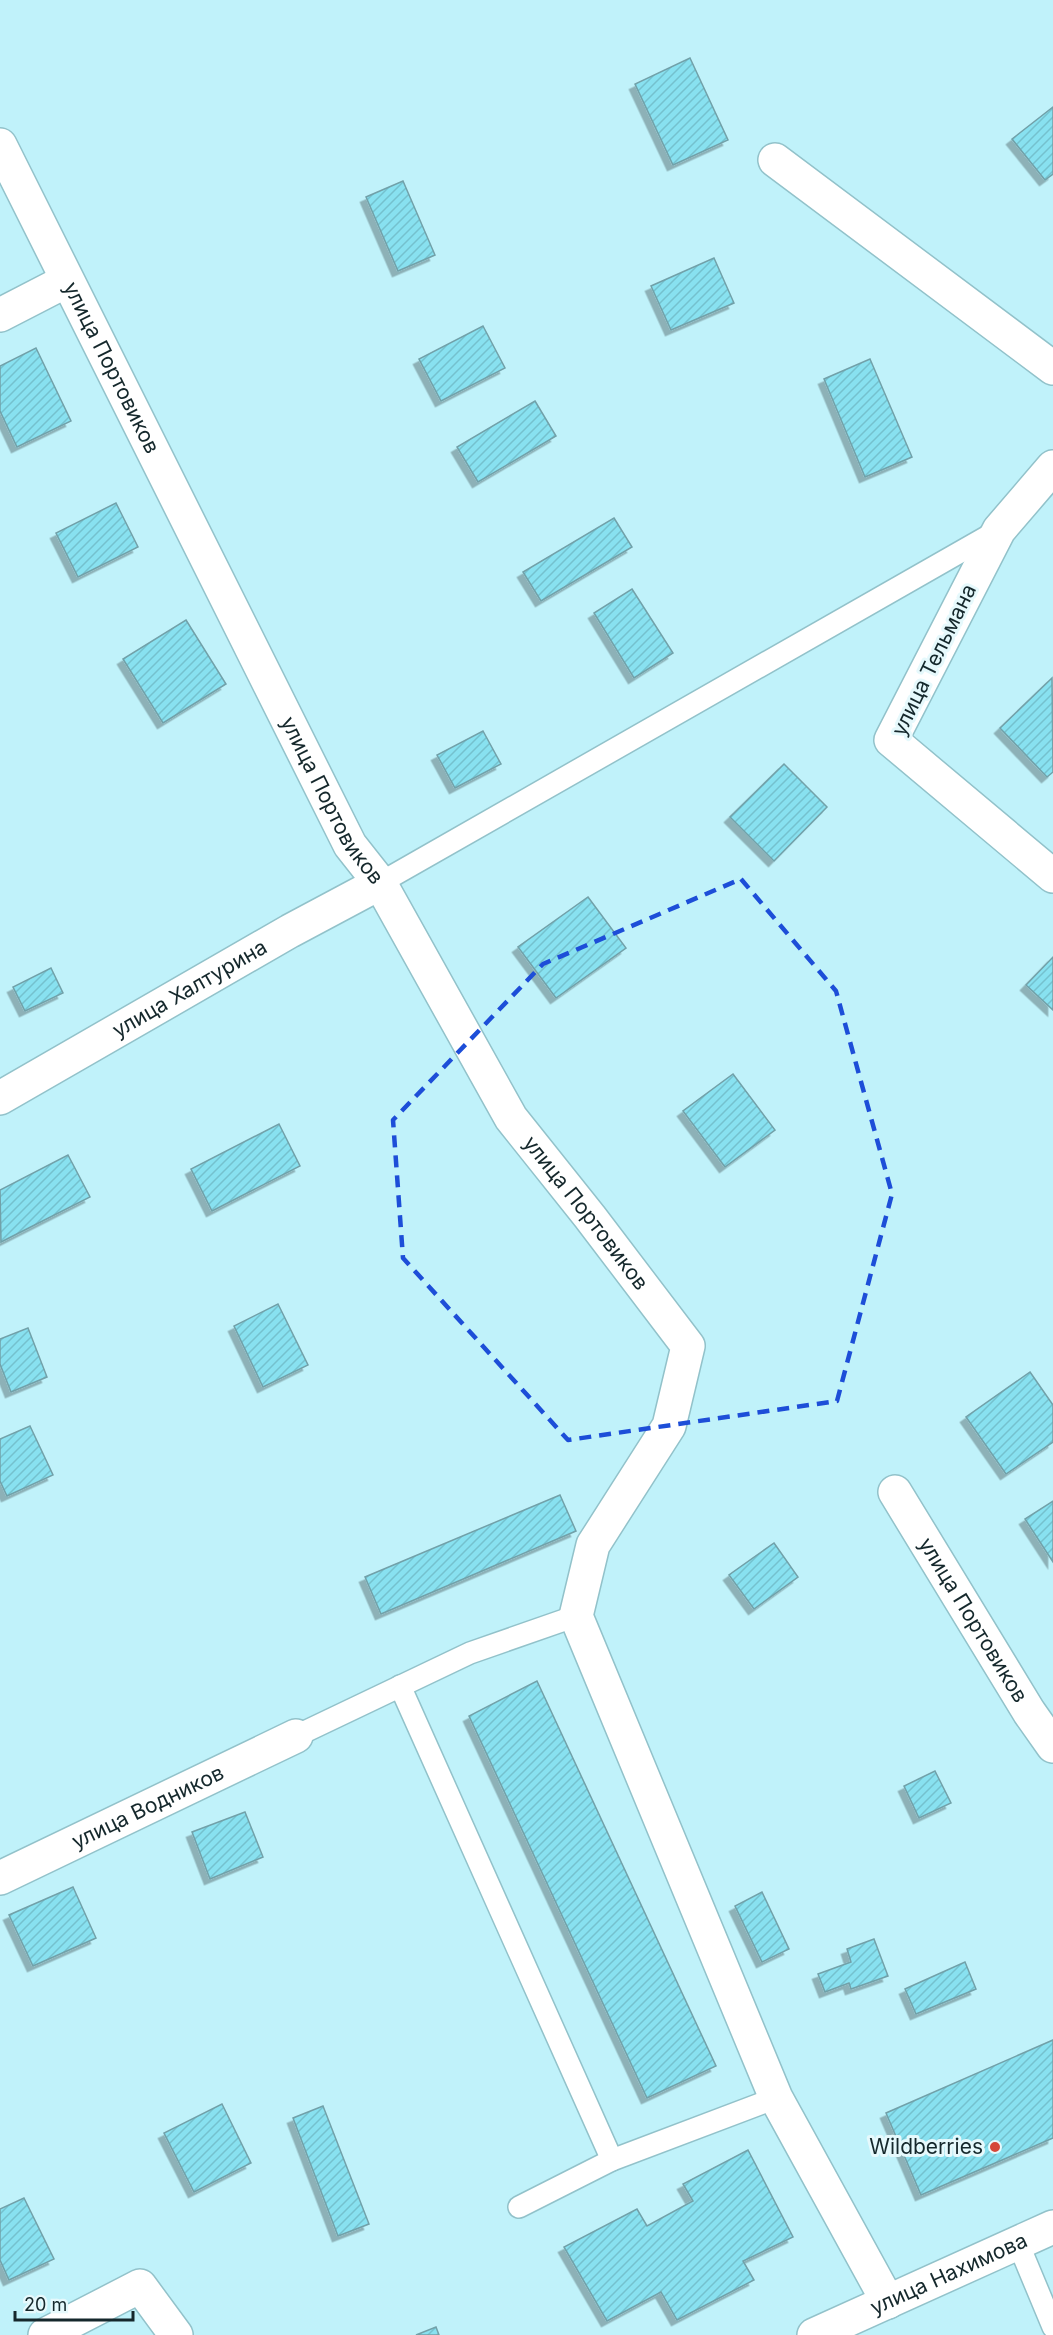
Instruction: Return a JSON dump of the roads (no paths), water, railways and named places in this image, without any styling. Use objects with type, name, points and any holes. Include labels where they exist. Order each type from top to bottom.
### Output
[{"type":"street","name":"улица Портовиков","points":[[0,145],[350,845],[380,883],[511,1118],[591,1217],[688,1346],[669,1426],[594,1545],[576,1616]]},
{"type":"street","points":[[775,160],[1053,368]]},
{"type":"street","points":[[0,315],[66,281]]},
{"type":"street","name":"улица Тельмана","points":[[1053,467],[999,530],[891,741],[1053,876]]},
{"type":"street","name":"улица Халтурина","points":[[0,1098],[380,883]]},
{"type":"street","name":"улица Портовиков","points":[[895,1492],[1029,1712],[1053,1746]]},
{"type":"street","points":[[576,1616],[776,2098],[888,2302]]},
{"type":"street","name":"улица Водников","points":[[0,1878],[296,1736]]},
{"type":"street","name":"улица Нахимова","points":[[814,2335],[1053,2228]]},
{"type":"street","points":[[45,2335],[140,2286],[176,2335]]},
{"type":"lane","points":[[380,883],[999,530]]},
{"type":"lane","points":[[296,1736],[470,1653],[576,1616]]},
{"type":"lane","points":[[400,1686],[612,2160]]},
{"type":"lane","points":[[519,2207],[612,2160],[776,2098]]},
{"type":"lane","points":[[1018,2243],[1053,2327]]},
{"type":"place","name":"Wildberries","points":[[995,2147]]}]
